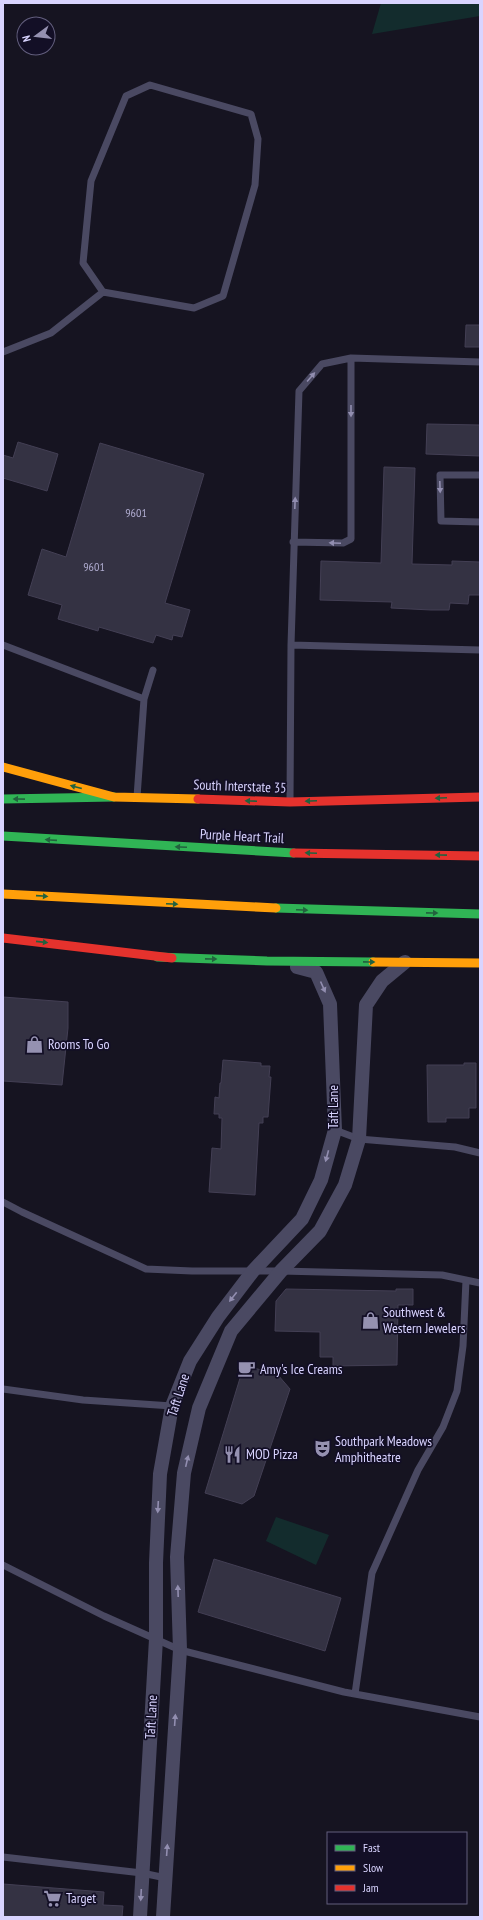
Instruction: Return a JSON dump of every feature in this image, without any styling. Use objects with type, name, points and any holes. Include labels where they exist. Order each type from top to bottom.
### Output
[{"type":"main road","name":"South Interstate 35","points":[[3,767],[114,797],[290,802],[480,797]]},
{"type":"main road","points":[[3,799],[114,797]]},
{"type":"main road","name":"Purple Heart Trail","points":[[3,836],[256,851],[480,856]]},
{"type":"main road","points":[[3,894],[358,912],[480,914]]},
{"type":"main road","points":[[3,938],[172,958]]},
{"type":"main road","points":[[18,949],[172,958],[267,961],[480,963]]},
{"type":"street","name":"Taft Lane","points":[[140,1917],[156,1639],[156,1563],[160,1474],[172,1406],[190,1361],[220,1314],[253,1271],[302,1219],[321,1180],[335,1130],[330,1004],[316,972],[267,961]]},
{"type":"street","name":"Taft Lane","points":[[163,1917],[180,1650],[177,1557],[184,1473],[199,1408],[231,1331],[281,1271],[320,1230],[345,1185],[359,1139],[366,1005],[382,980],[405,962]]},
{"type":"lane","points":[[3,352],[51,333],[103,292],[194,308],[223,296],[255,185],[258,139],[251,114],[150,85],[126,96],[91,181],[82,263],[103,292]]},
{"type":"lane","points":[[293,542],[343,543],[350,539],[351,358]]},
{"type":"lane","points":[[290,802],[293,542],[299,391],[322,364],[351,358],[480,362]]},
{"type":"lane","points":[[480,475],[440,475],[441,521],[480,522]]},
{"type":"lane","points":[[3,645],[144,699]]},
{"type":"lane","points":[[291,645],[480,650]]},
{"type":"lane","points":[[137,797],[144,699],[153,670]]},
{"type":"lane","points":[[335,1130],[359,1139],[455,1148],[480,1153]]},
{"type":"lane","points":[[3,1202],[146,1269],[442,1275],[480,1283]]},
{"type":"lane","points":[[355,1694],[372,1573],[418,1470],[443,1427],[457,1391],[463,1346],[466,1280]]},
{"type":"lane","points":[[3,1389],[83,1400],[172,1406]]},
{"type":"lane","points":[[3,1565],[104,1616],[180,1650],[355,1694],[480,1717]]},
{"type":"lane","points":[[3,1857],[142,1873],[166,1878]]},
{"type":"green space","points":[[381,3],[480,3],[480,16],[372,34]]},
{"type":"green space","points":[[276,1517],[329,1535],[316,1565],[266,1541]]},
{"type":"building","points":[[466,325],[480,325],[480,347],[465,347]]},
{"type":"building","points":[[427,424],[480,425],[480,456],[426,454]]},
{"type":"building","points":[[18,442],[58,454],[47,491],[3,478],[3,455],[13,458]]},
{"type":"building","points":[[100,443],[204,474],[165,603],[190,610],[182,637],[173,635],[172,640],[156,635],[153,643],[99,627],[98,631],[58,619],[62,605],[28,595],[42,549],[66,557]]},
{"type":"building","points":[[384,467],[415,468],[412,564],[452,565],[452,561],[480,562],[480,595],[469,595],[468,604],[450,603],[449,610],[431,610],[391,608],[392,602],[320,600],[321,561],[381,563]]},
{"type":"building","name":"Rooms To Go","points":[[3,997],[68,1002],[68,1028],[62,1085],[3,1081]]},
{"type":"building","points":[[223,1060],[261,1063],[261,1066],[270,1066],[269,1077],[271,1077],[268,1117],[263,1117],[263,1123],[259,1123],[255,1195],[209,1192],[212,1148],[221,1149],[222,1118],[219,1118],[219,1114],[214,1114],[215,1097],[219,1098]]},
{"type":"building","points":[[464,1063],[476,1063],[476,1108],[469,1108],[469,1118],[446,1118],[446,1122],[428,1122],[427,1065],[464,1065]]},
{"type":"building","points":[[286,1289],[396,1291],[396,1289],[413,1289],[413,1305],[398,1305],[397,1365],[333,1366],[333,1357],[320,1357],[320,1332],[275,1331],[276,1301]]},
{"type":"building","points":[[244,1365],[278,1375],[290,1389],[254,1496],[242,1504],[205,1493]]},
{"type":"building","points":[[214,1559],[341,1598],[325,1651],[198,1612]]},
{"type":"building","name":"Target","points":[[3,1884],[104,1892],[103,1905],[123,1906],[122,1917],[3,1917]]},
{"type":"traffic: fast","points":[[3,799],[114,797]]},
{"type":"traffic: fast","points":[[3,836],[294,853]]},
{"type":"traffic: fast","points":[[276,908],[480,914]]},
{"type":"traffic: fast","points":[[157,957],[267,961],[373,962]]},
{"type":"traffic: slow","points":[[3,767],[114,797],[198,799]]},
{"type":"traffic: slow","points":[[3,894],[276,908]]},
{"type":"traffic: slow","points":[[373,962],[480,963]]},
{"type":"traffic: jam","points":[[198,799],[290,802],[480,797]]},
{"type":"traffic: jam","points":[[294,853],[480,856]]},
{"type":"traffic: jam","points":[[3,938],[172,958]]},
{"type":"place","name":"Rooms To Go","points":[[35,1044]]},
{"type":"place","name":"Southwest & Western Jewelers","points":[[370,1320]]},
{"type":"place","name":"Amy's Ice Creams","points":[[247,1369]]},
{"type":"place","name":"Southpark Meadows Amphitheatre","points":[[322,1449]]},
{"type":"place","name":"MOD Pizza","points":[[233,1454]]},
{"type":"place","name":"Target","points":[[53,1898]]}]
